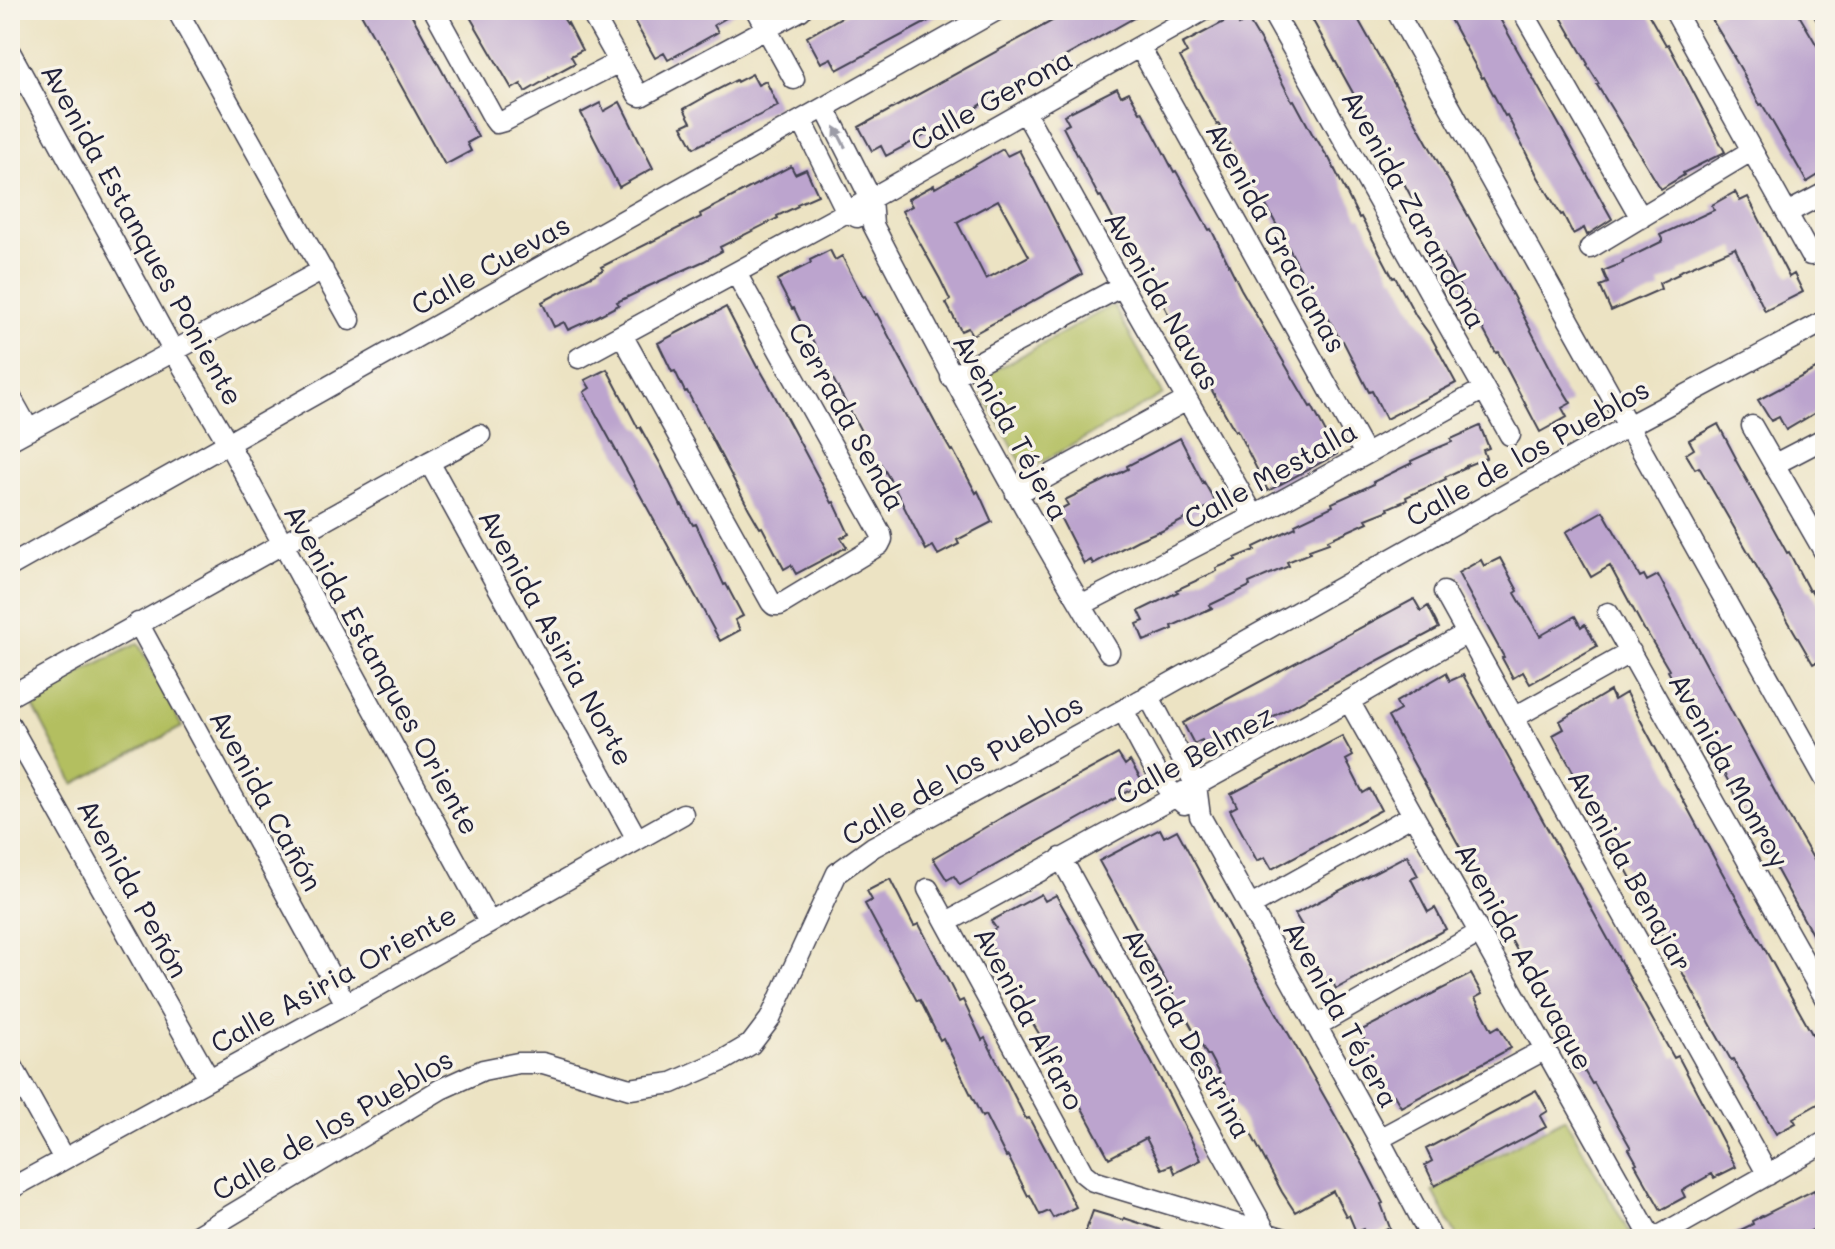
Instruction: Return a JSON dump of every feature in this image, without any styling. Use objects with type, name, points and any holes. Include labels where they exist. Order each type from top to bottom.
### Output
[{"type":"street","points":[[177,10],[350,320]]},
{"type":"street","points":[[434,10],[497,123],[619,62]]},
{"type":"street","points":[[590,10],[641,96],[801,10]]},
{"type":"street","points":[[756,10],[794,79]]},
{"type":"street","name":"Calle Cuevas","points":[[10,566],[997,10]]},
{"type":"street","name":"Calle Gerona","points":[[847,212],[1204,10]]},
{"type":"street","name":"Avenida Zarandona","points":[[1271,10],[1510,435]]},
{"type":"street","points":[[1396,10],[1825,779]]},
{"type":"street","points":[[1522,10],[1641,218]]},
{"type":"street","points":[[1674,10],[1810,255]]},
{"type":"street","name":"Avenida Gracianas","points":[[1140,47],[1365,454]]},
{"type":"street","name":"Avenida Estanques Poniente","points":[[10,52],[174,352],[228,443]]},
{"type":"street","name":"Avenida Téjera","points":[[825,108],[871,199],[873,225],[951,377],[1109,652]]},
{"type":"street","name":"Avenida Navas","points":[[1025,112],[1254,516]]},
{"type":"street","points":[[802,121],[847,212],[873,225]]},
{"type":"street","points":[[1590,248],[1751,151]]},
{"type":"street","points":[[1787,213],[1825,193]]},
{"type":"street","points":[[579,358],[847,212]]},
{"type":"street","points":[[10,440],[323,270]]},
{"type":"street","name":"Cerrada Senda","points":[[622,335],[771,602],[780,605],[879,545],[882,539],[736,273]]},
{"type":"street","points":[[951,377],[1122,286]]},
{"type":"street","name":"Calle de los Pueblos","points":[[191,1239],[441,1089],[483,1070],[518,1063],[543,1063],[630,1089],[672,1083],[722,1061],[751,1044],[770,1019],[837,873],[873,847],[1628,426],[1825,321]]},
{"type":"street","name":"Calle Mestalla","points":[[1081,605],[1254,516],[1484,389]]},
{"type":"street","points":[[10,396],[29,430]]},
{"type":"street","points":[[1016,494],[1187,400]]},
{"type":"street","points":[[1752,426],[1825,553]]},
{"type":"street","points":[[10,696],[480,435]]},
{"type":"street","points":[[1775,464],[1825,438]]},
{"type":"street","name":"Avenida Estanques Oriente","points":[[228,443],[489,922]]},
{"type":"street","name":"Avenida Asiria Norte","points":[[429,462],[637,839]]},
{"type":"street","name":"Avenida Benajar","points":[[1444,592],[1768,1175]]},
{"type":"street","name":"Avenida Monroy","points":[[1608,613],[1825,998]]},
{"type":"street","name":"Avenida Cañón","points":[[138,623],[346,1004]]},
{"type":"street","name":"Calle Belmez","points":[[947,922],[1467,633]]},
{"type":"street","points":[[1515,717],[1631,652]]},
{"type":"street","name":"Avenida Téjera","points":[[1148,695],[1196,785],[1200,816],[1432,1239]]},
{"type":"street","name":"Avenida Adavaque","points":[[1349,701],[1653,1239]]},
{"type":"street","name":"Avenida Téjera","points":[[1123,710],[1174,797],[1200,816]]},
{"type":"street","name":"Avenida Peñón","points":[[10,725],[209,1079]]},
{"type":"street","name":"Calle Asiria Oriente","points":[[10,1189],[683,814]]},
{"type":"street","points":[[1251,906],[1413,815]]},
{"type":"street","name":"Avenida Destrina","points":[[1061,858],[1276,1236]]},
{"type":"street","name":"Avenida Alfaro","points":[[928,889],[1083,1173],[1093,1181],[1276,1236]]},
{"type":"street","points":[[1316,1026],[1479,933]]},
{"type":"street","points":[[1379,1139],[1546,1049]]},
{"type":"street","points":[[10,1062],[64,1159]]},
{"type":"street","points":[[1653,1239],[1825,1142]]},
{"type":"green space","points":[[1113,305],[1163,394],[1026,471],[976,381]]},
{"type":"green space","points":[[138,643],[182,727],[74,784],[30,700]]},
{"type":"green space","points":[[1565,1118],[1631,1236],[1626,1239],[1458,1239],[1433,1191]]},
{"type":"building","points":[[359,10],[409,10],[478,137],[467,143],[471,151],[445,165]]},
{"type":"building","points":[[466,10],[558,10],[582,50],[571,56],[575,63],[525,92],[521,84],[512,89]]},
{"type":"building","points":[[628,10],[740,10],[714,25],[718,32],[668,60],[664,53],[655,58]]},
{"type":"building","points":[[854,10],[949,10],[837,70],[831,58],[821,63],[807,37]]},
{"type":"building","points":[[1072,10],[1148,10],[886,156],[881,146],[872,151],[859,127]]},
{"type":"building","points":[[1307,10],[1353,10],[1571,403],[1562,408],[1567,417],[1540,432]]},
{"type":"building","points":[[1445,10],[1495,10],[1612,219],[1587,235],[1584,228],[1573,234]]},
{"type":"building","points":[[1557,10],[1646,10],[1668,44],[1725,152],[1683,173],[1661,189],[1597,85]]},
{"type":"building","points":[[1724,10],[1796,10],[1825,59],[1825,171],[1807,182],[1711,18]]},
{"type":"building","points":[[1235,16],[1239,25],[1248,20],[1292,101],[1329,158],[1393,278],[1430,335],[1456,383],[1386,419],[1180,57],[1187,53],[1182,44]]},
{"type":"building","points":[[752,74],[758,85],[766,81],[778,106],[694,148],[682,126],[691,122],[684,109]]},
{"type":"building","points":[[1117,88],[1121,96],[1129,92],[1142,111],[1337,454],[1268,491],[1237,430],[1200,374],[1136,253],[1099,197],[1063,127],[1069,124],[1064,115]]},
{"type":"building","points":[[620,102],[653,168],[619,187],[581,113],[600,103],[604,111]]},
{"type":"building","points":[[1003,149],[1007,156],[1019,150],[1082,274],[972,335],[968,328],[961,331],[946,303],[950,300],[940,279],[902,211],[912,206],[908,199],[934,185],[935,188]],"holes":[[[998,200],[1029,256],[986,279],[957,222]]]},
{"type":"building","points":[[791,166],[795,174],[806,169],[818,195],[720,247],[722,251],[704,261],[638,291],[594,318],[568,330],[564,322],[554,327],[542,302],[603,270],[601,267],[701,217],[700,214]]},
{"type":"building","points":[[1735,192],[1740,201],[1748,197],[1789,277],[1794,274],[1803,292],[1765,311],[1735,248],[1678,272],[1659,283],[1661,289],[1611,311],[1600,286],[1608,283],[1603,271],[1663,241],[1660,235],[1714,210],[1712,205]]},
{"type":"building","points":[[830,250],[835,260],[842,256],[863,297],[877,314],[940,432],[976,493],[978,491],[992,522],[957,540],[959,544],[938,555],[933,546],[926,550],[892,483],[879,465],[777,280]]},
{"type":"building","points":[[726,307],[849,534],[841,538],[847,547],[796,574],[791,565],[784,569],[658,343]]},
{"type":"building","points":[[1825,364],[1825,407],[1786,430],[1779,417],[1771,421],[1758,400]]},
{"type":"building","points":[[607,369],[681,506],[693,525],[696,524],[724,585],[743,616],[735,620],[740,630],[720,641],[584,392],[590,388],[585,380]]},
{"type":"building","points":[[1718,424],[1787,553],[1825,616],[1825,658],[1813,664],[1699,467],[1695,469],[1686,454],[1694,449],[1689,440]]},
{"type":"building","points":[[1480,426],[1489,448],[1483,450],[1486,458],[1406,497],[1407,500],[1389,510],[1366,519],[1368,522],[1287,562],[1289,566],[1249,583],[1250,586],[1210,605],[1212,608],[1144,641],[1137,624],[1144,621],[1139,611],[1255,550],[1254,547],[1333,506],[1332,503],[1374,484],[1411,461],[1452,442],[1451,439]]},
{"type":"building","points":[[1180,438],[1216,503],[1093,564],[1091,560],[1084,564],[1057,511],[1068,505],[1065,500],[1128,469],[1127,466]]},
{"type":"building","points":[[1603,511],[1640,577],[1644,575],[1647,581],[1658,575],[1825,879],[1825,958],[1610,566],[1591,577],[1566,532]]},
{"type":"building","points":[[1500,558],[1518,591],[1515,593],[1540,636],[1575,616],[1581,627],[1585,624],[1597,646],[1530,684],[1523,672],[1513,678],[1458,573],[1481,560],[1484,566]]},
{"type":"building","points":[[1414,599],[1421,611],[1428,606],[1439,628],[1208,751],[1202,740],[1194,744],[1183,723]]},
{"type":"building","points":[[1446,673],[1450,681],[1463,675],[1674,1058],[1678,1056],[1736,1167],[1714,1178],[1712,1174],[1682,1191],[1685,1197],[1661,1210],[1635,1164],[1631,1148],[1572,1050],[1388,717],[1400,710],[1396,702]]},
{"type":"building","points":[[1610,691],[1614,700],[1626,693],[1812,1034],[1816,1031],[1825,1048],[1825,1100],[1793,1118],[1796,1123],[1776,1134],[1711,1025],[1553,735],[1564,729],[1560,721]]},
{"type":"building","points":[[1342,736],[1353,756],[1346,760],[1363,793],[1370,789],[1381,810],[1272,869],[1265,857],[1257,861],[1230,810],[1237,806],[1231,794]]},
{"type":"building","points":[[1118,754],[1125,765],[1130,761],[1143,783],[960,885],[954,876],[947,880],[933,858]]},
{"type":"building","points":[[1160,829],[1164,837],[1177,830],[1364,1166],[1383,1203],[1390,1228],[1367,1238],[1363,1229],[1356,1232],[1333,1191],[1295,1212],[1282,1192],[1209,1055],[1099,861]]},
{"type":"building","points":[[1407,855],[1418,876],[1411,879],[1428,912],[1435,908],[1446,929],[1336,989],[1330,977],[1322,981],[1294,929],[1302,926],[1295,914]]},
{"type":"building","points":[[890,879],[914,926],[919,924],[959,1002],[963,1000],[982,1040],[985,1038],[1076,1207],[1053,1218],[1049,1211],[1040,1215],[985,1115],[982,1117],[943,1038],[940,1040],[920,1000],[917,1001],[865,904],[872,900],[867,891]]},
{"type":"building","points":[[1041,894],[1045,901],[1056,895],[1151,1061],[1201,1160],[1175,1173],[1172,1165],[1162,1169],[1146,1138],[1109,1158],[985,935],[996,928],[991,921]]},
{"type":"building","points":[[1471,974],[1482,994],[1475,998],[1492,1030],[1499,1026],[1511,1048],[1401,1107],[1394,1095],[1386,1099],[1358,1048],[1366,1043],[1360,1031]]},
{"type":"building","points":[[1536,1090],[1548,1111],[1540,1116],[1546,1127],[1435,1186],[1425,1165],[1432,1161],[1426,1149]]},
{"type":"building","points":[[1814,1190],[1819,1201],[1825,1198],[1825,1224],[1794,1239],[1722,1239],[1753,1224],[1752,1221]]},
{"type":"building","points":[[1093,1211],[1176,1235],[1175,1239],[1083,1239]]}]
